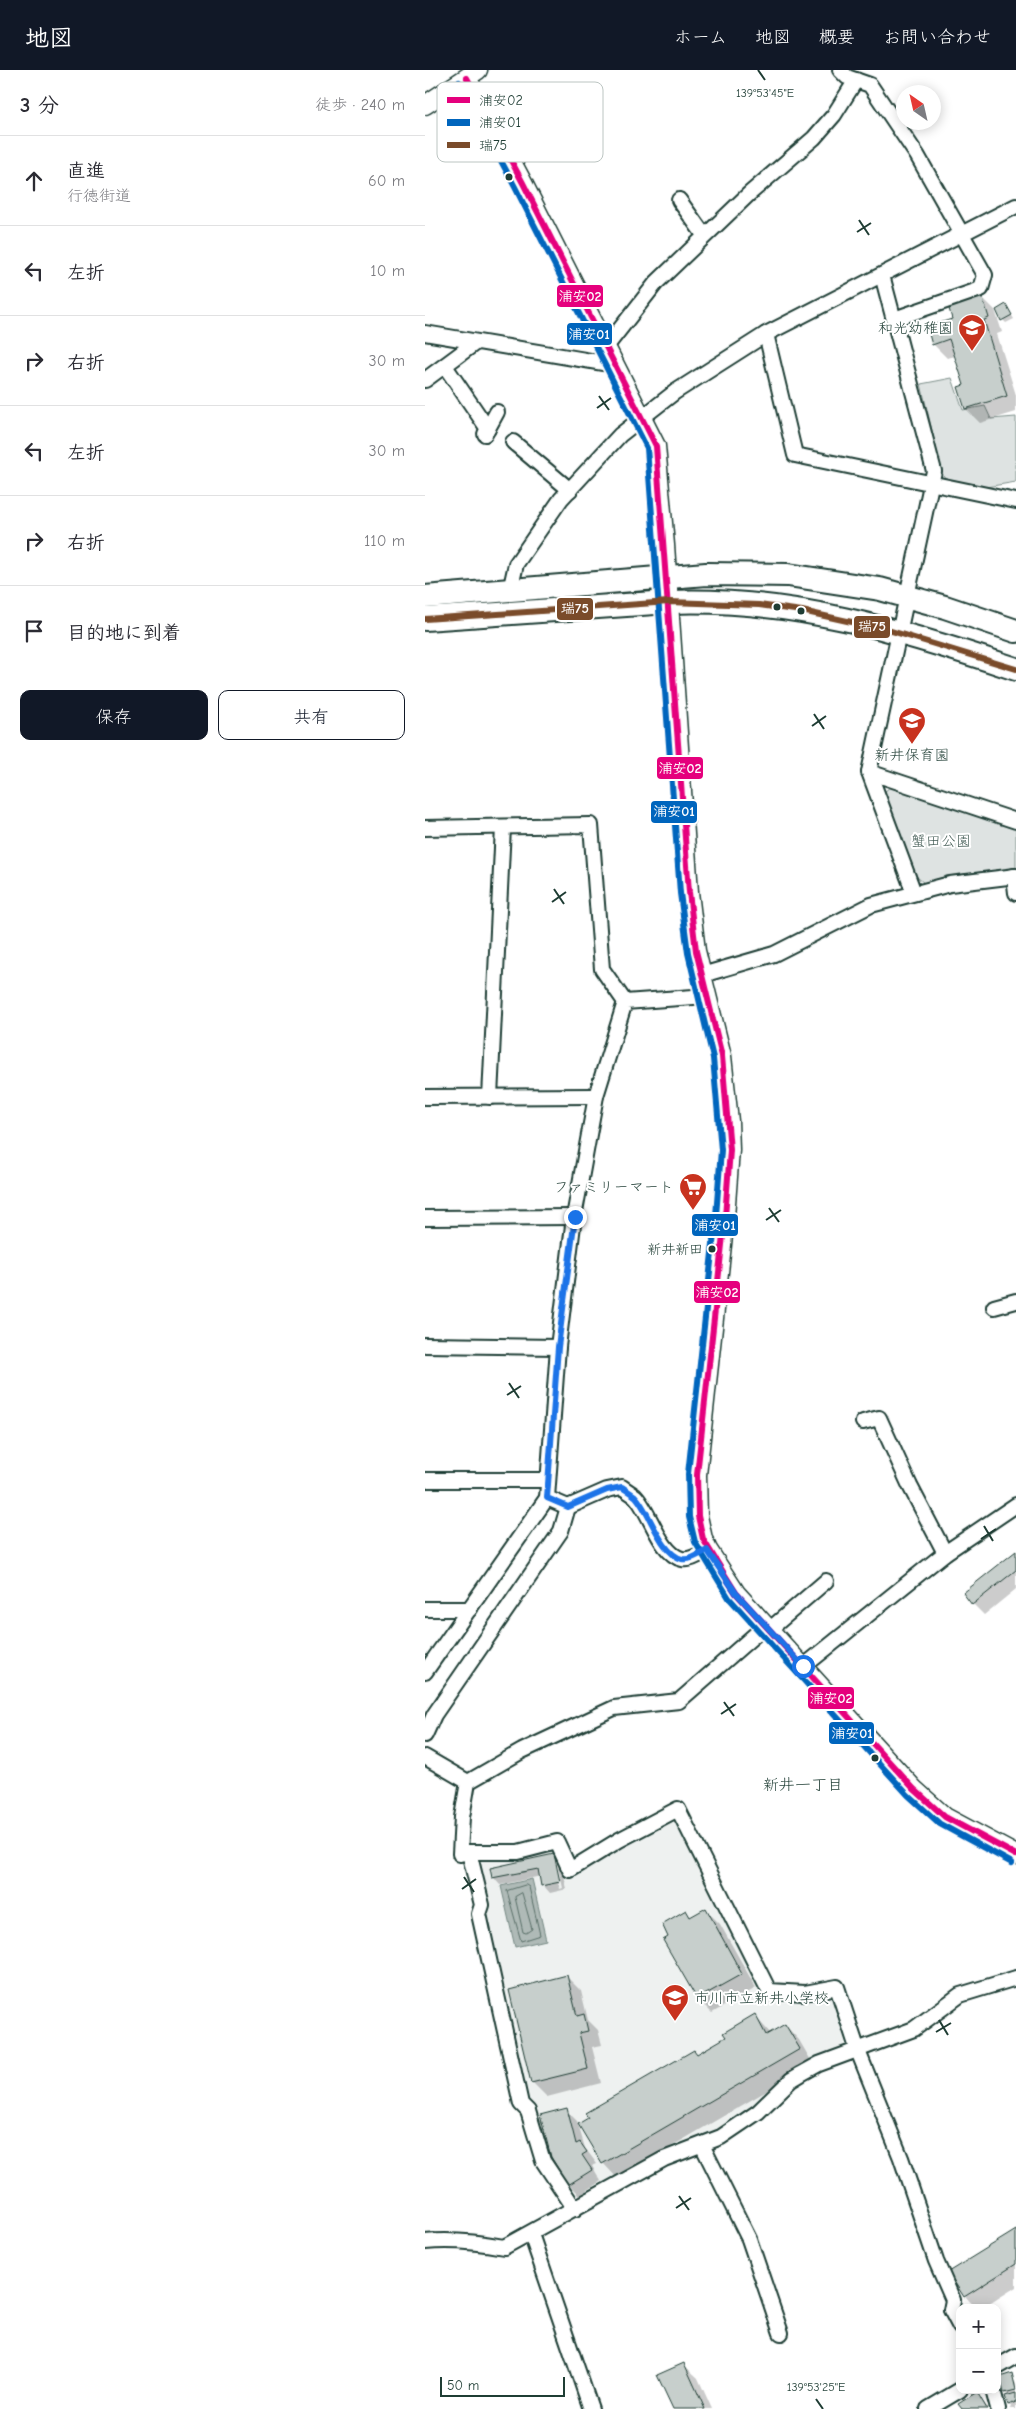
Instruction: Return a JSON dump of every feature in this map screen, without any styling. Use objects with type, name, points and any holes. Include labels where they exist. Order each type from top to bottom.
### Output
[{"type":"main road","points":[[425,598],[667,576],[706,574],[788,575],[825,579],[907,596],[1016,631]]},
{"type":"main road","points":[[425,619],[669,602],[704,601],[765,606],[831,616],[898,631],[1016,670]]},
{"type":"street","points":[[840,70],[856,80],[870,85],[917,154],[963,233],[985,276],[981,289],[894,319]]},
{"type":"street","points":[[460,82],[472,74]]},
{"type":"street","points":[[606,346],[656,283],[785,161],[815,138],[834,115],[856,80]]},
{"type":"street","points":[[425,105],[437,97]]},
{"type":"street","points":[[512,162],[656,446],[689,892],[696,951],[722,1056],[727,1097],[730,1150],[697,1475],[698,1516],[707,1550],[736,1593],[929,1804],[959,1825],[1016,1855]]},
{"type":"street","points":[[679,200],[704,236]]},
{"type":"street","points":[[510,591],[515,564],[570,490],[620,435],[642,417],[683,386],[766,334],[1016,206]]},
{"type":"street","points":[[882,275],[934,471],[869,772],[914,893]]},
{"type":"street","points":[[425,333],[475,343],[615,365]]},
{"type":"street","points":[[766,334],[795,455],[1016,501]]},
{"type":"street","points":[[425,380],[475,343]]},
{"type":"street","points":[[445,366],[486,432],[497,412]]},
{"type":"street","points":[[513,442],[570,490]]},
{"type":"street","points":[[869,772],[1016,821]]},
{"type":"street","points":[[425,828],[591,825],[602,968],[625,1002]]},
{"type":"street","points":[[490,1097],[503,827]]},
{"type":"street","points":[[702,975],[774,954],[871,905],[914,893],[950,884],[1015,876],[1016,893]]},
{"type":"street","points":[[625,1002],[707,996]]},
{"type":"street","points":[[425,1672],[547,1498],[558,1347],[575,1217],[596,1096],[625,1002]]},
{"type":"street","points":[[425,1097],[596,1096]]},
{"type":"street","points":[[425,1218],[575,1217]]},
{"type":"street","points":[[994,1306],[1016,1301]]},
{"type":"street","points":[[425,1345],[558,1347]]},
{"type":"street","points":[[863,1422],[879,1418],[910,1486],[945,1553]]},
{"type":"street","points":[[425,1480],[547,1480]]},
{"type":"street","points":[[547,1498],[568,1507],[607,1490],[622,1487],[635,1496],[665,1545],[674,1555],[682,1559],[689,1559],[707,1550]]},
{"type":"street","points":[[803,1666],[945,1553],[1016,1505]]},
{"type":"street","points":[[425,1735],[434,1715],[561,1531],[568,1507]]},
{"type":"street","points":[[826,1581],[679,1701],[614,1708],[521,1751],[468,1782],[462,1817],[460,1854],[469,1852],[518,1852],[557,1842],[570,1870],[619,1840],[678,1809],[769,1991],[805,1993],[837,1987],[857,2051],[901,2158],[936,2261],[953,2300],[951,2310],[956,2320]]},
{"type":"street","points":[[425,1609],[470,1609]]},
{"type":"street","points":[[425,1757],[468,1782]]},
{"type":"street","points":[[469,1852],[482,1905],[479,1914],[521,2104],[528,2111],[543,2161],[575,2209]]},
{"type":"street","points":[[425,2242],[442,2240],[475,2242],[504,2247],[531,2234],[664,2159],[702,2145],[734,2129],[758,2112],[791,2080],[819,2064],[914,2028],[960,1994],[1016,1978]]},
{"type":"street","points":[[702,2145],[749,2239],[781,2333]]},
{"type":"street","points":[[531,2234],[591,2409]]},
{"type":"street","points":[[1001,2365],[1016,2356]]},
{"type":"street","points":[[928,2409],[956,2392]]},
{"type":"street","points":[[994,2394],[998,2409]]},
{"type":"shaded area","name":"市川市立新井小学校","points":[[672,1823],[678,1826],[767,2001],[792,2002],[831,1997],[836,2001],[845,2042],[841,2049],[788,2071],[762,2099],[739,2117],[717,2130],[659,2153],[580,2198],[572,2197],[548,2159],[526,2100],[485,1914],[491,1906],[479,1864],[484,1859],[521,1858],[555,1852],[568,1878],[575,1876],[619,1847]]},
{"type":"green space","points":[[952,378],[963,410],[985,406],[991,419],[1016,417],[1016,482],[986,487],[945,478],[942,473],[921,384]]},
{"type":"green space","name":"蟹田公園","points":[[890,787],[1016,828],[1016,868],[947,876],[924,883],[917,877],[884,792]]},
{"type":"water","points":[[532,1879],[546,1940],[515,1947],[501,1886]]},
{"type":"building","points":[[982,295],[989,318],[984,320],[1007,396],[965,409],[958,387],[964,385],[949,339],[932,345],[927,327],[952,319],[948,305]]},
{"type":"building","points":[[1006,304],[1012,315],[1001,321],[996,310]]},
{"type":"building","points":[[1016,1551],[1016,1570],[972,1605],[963,1593]]},
{"type":"building","points":[[554,1854],[560,1882],[541,1886],[538,1869],[492,1878],[490,1868]]},
{"type":"building","points":[[706,1908],[742,1974],[697,1999],[663,1940],[668,1937],[662,1924],[686,1910],[690,1917]]},
{"type":"building","points":[[567,1975],[577,2016],[584,2014],[588,2031],[579,2033],[588,2069],[531,2083],[509,1990]]},
{"type":"building","points":[[755,2014],[766,2035],[785,2024],[800,2049],[602,2164],[578,2124],[588,2118],[585,2113],[694,2050],[697,2054],[726,2037],[723,2033]]},
{"type":"building","points":[[567,2108],[576,2144],[580,2142],[587,2152],[582,2155],[592,2170],[568,2185],[551,2157],[540,2115]]},
{"type":"building","points":[[1016,2230],[1016,2264],[964,2297],[948,2272]]},
{"type":"building","points":[[684,2363],[705,2409],[673,2409],[657,2375]]},
{"type":"building","points":[[1012,2373],[1016,2390],[1004,2393],[1001,2377]]},
{"type":"building","points":[[1016,2393],[1016,2402],[1008,2405],[1005,2396]]},
{"type":"building","points":[[974,2394],[978,2394],[987,2409],[962,2409],[958,2404]]},
{"type":"transit line","name":"浦安02","points":[[467,78],[469,82]]},
{"type":"transit line","name":"浦安01","points":[[502,162],[647,448],[680,893],[688,953],[713,1058],[721,1150],[716,1216],[688,1474],[689,1517],[695,1542],[729,1598],[908,1795],[940,1824],[1012,1863]]},
{"type":"transit line","name":"浦安02","points":[[512,162],[656,446],[689,892],[696,951],[722,1056],[730,1150],[725,1217],[697,1475],[698,1516],[703,1539],[736,1593],[914,1789],[945,1817],[1016,1855]]},
{"type":"transit line","name":"瑞75","points":[[425,619],[669,602],[759,605],[802,611],[888,630],[1016,669]]},
{"type":"place","name":"和光幼稚園","points":[[972,352]]},
{"type":"place","name":"新井保育園","points":[[912,745]]},
{"type":"place","name":"ファミリーマート","points":[[693,1211]]},
{"type":"place","name":"新井新田","points":[[712,1249]]},
{"type":"place","name":"市川市立新井小学校","points":[[675,2022]]},
{"type":"district","name":"新井一丁目","points":[[803,1785]]},
{"type":"route","points":[[575,1217],[558,1347],[547,1498],[568,1507],[607,1490],[622,1487],[635,1496],[665,1545],[674,1555],[682,1559],[689,1559],[707,1550],[736,1593],[803,1666]]}]
